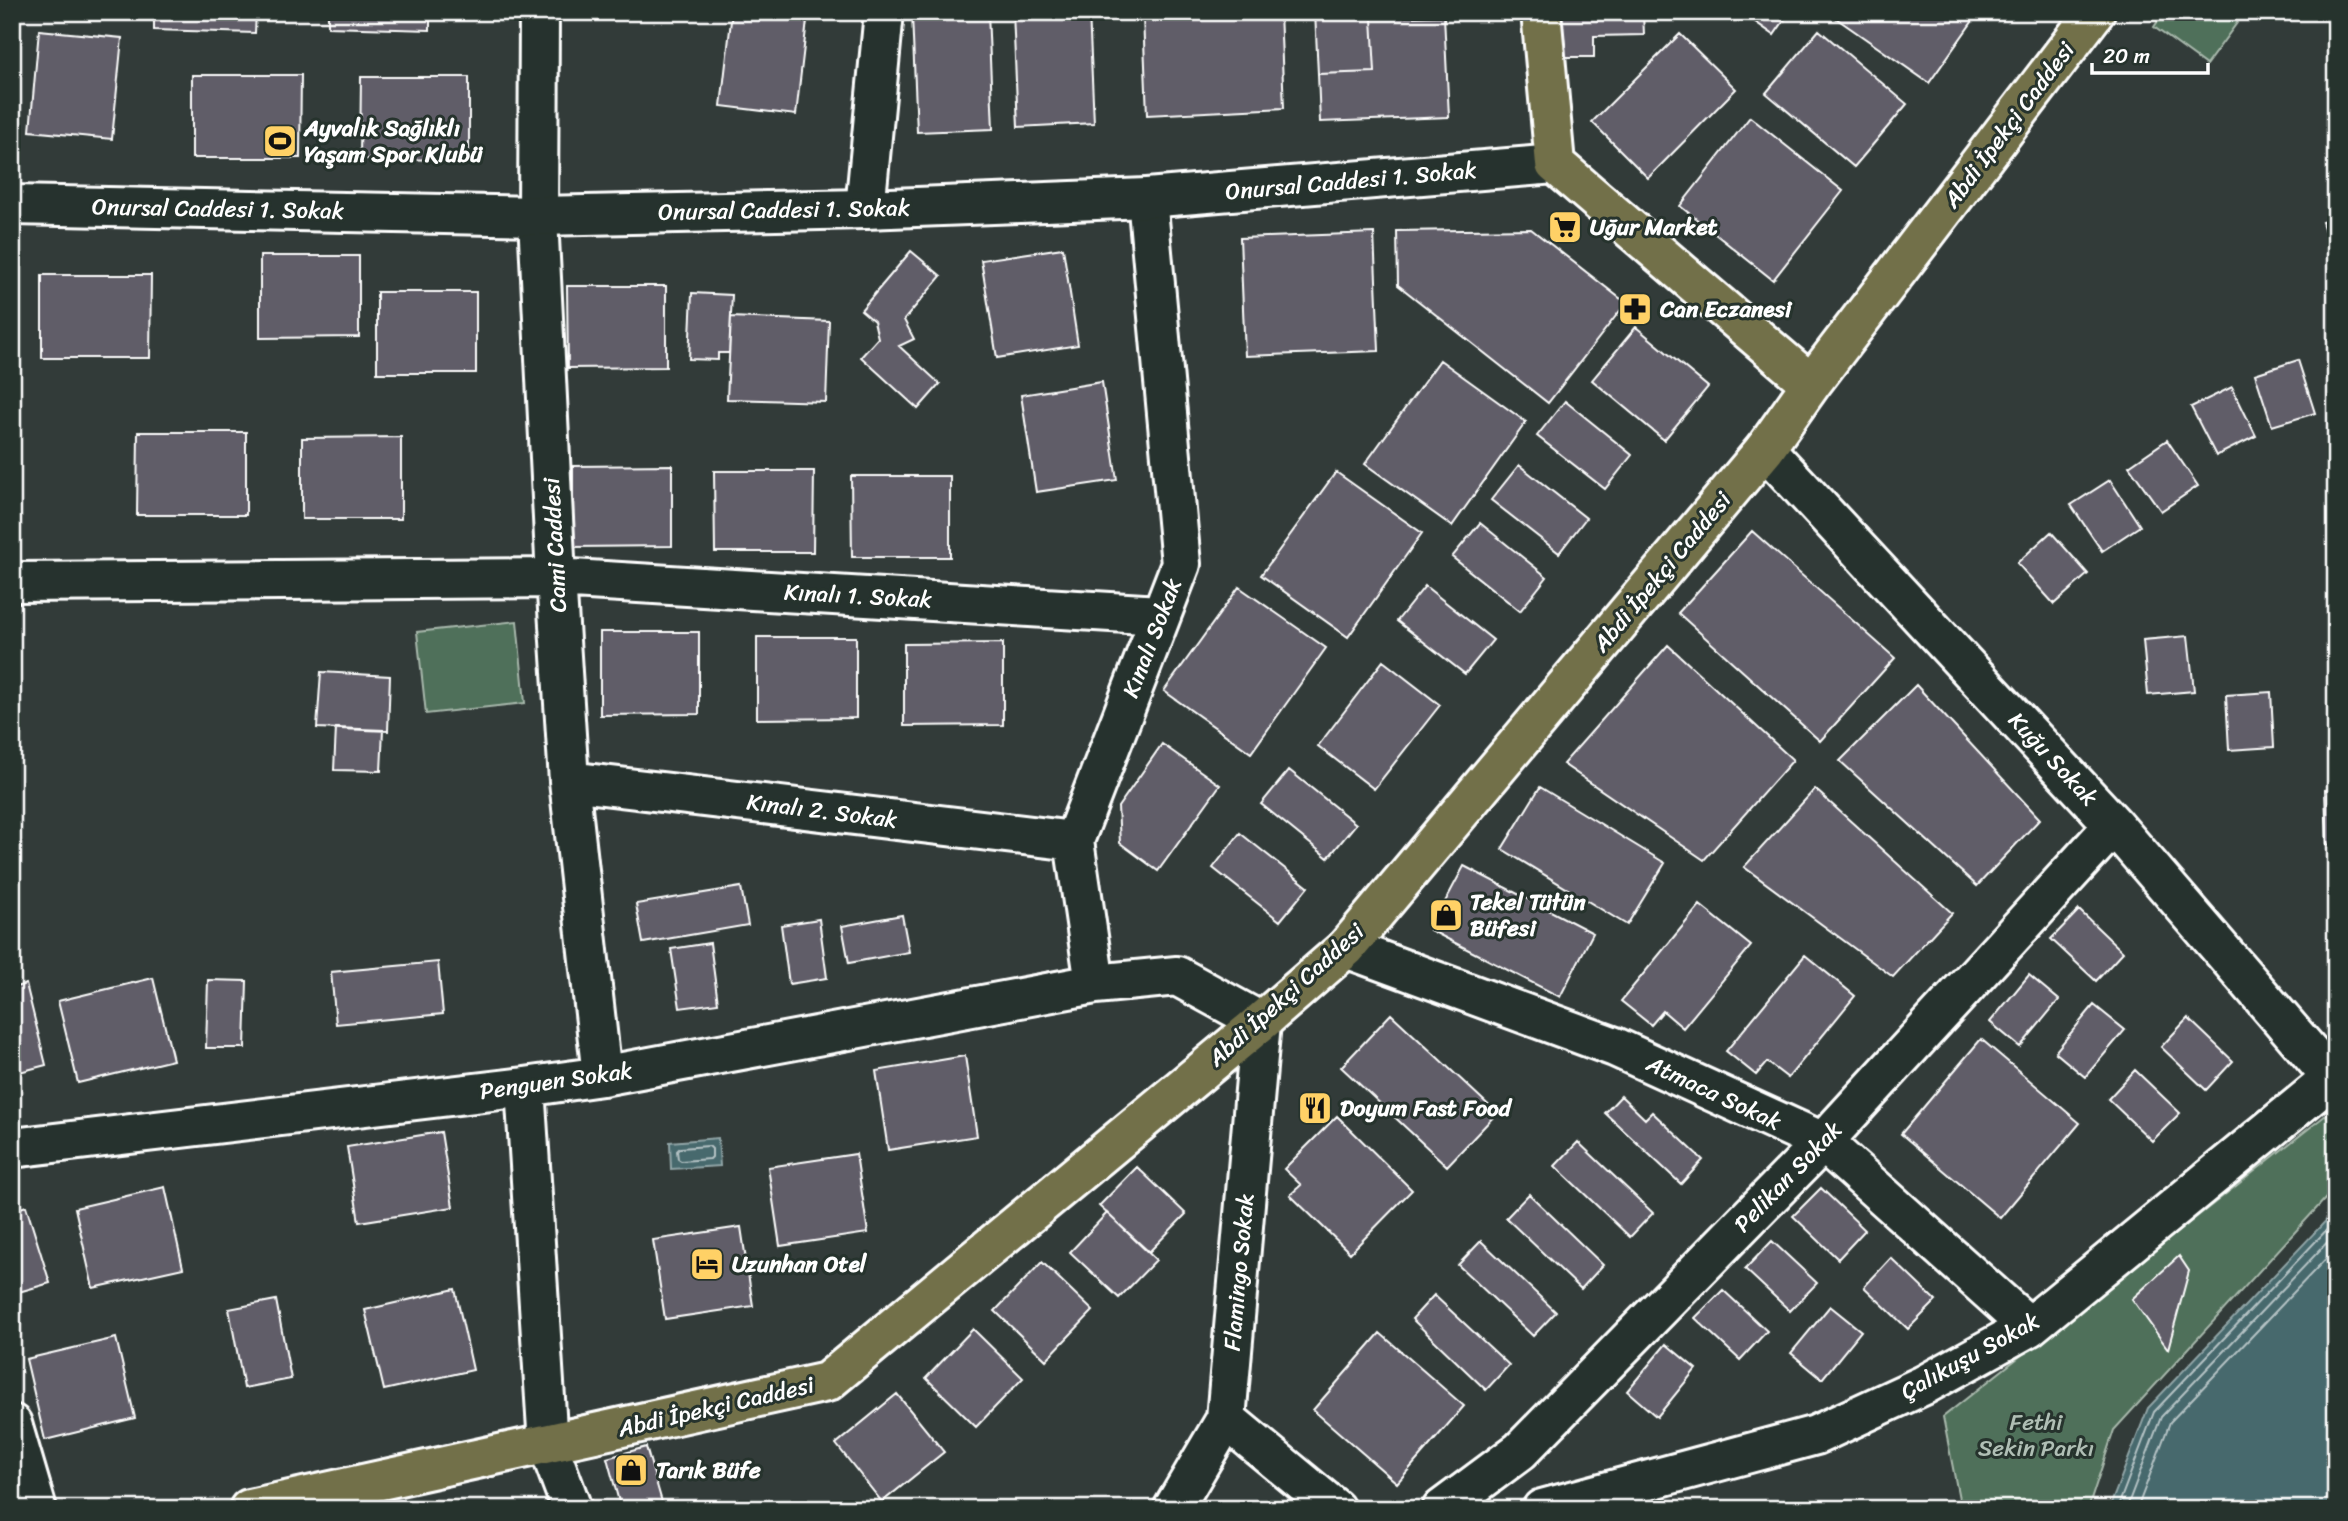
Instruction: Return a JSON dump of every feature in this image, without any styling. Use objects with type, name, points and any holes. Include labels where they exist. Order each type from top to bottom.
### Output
[{"type":"main road","points":[[1541,12],[1555,164],[1811,384]]},
{"type":"main road","name":"Abdi İpekçi Caddesi","points":[[249,1509],[827,1382],[1261,1022],[1346,947],[1765,449],[1811,384],[2095,12]]},
{"type":"street","name":"Cami Caddesi","points":[[539,12],[538,216],[556,578],[569,781],[602,1076]]},
{"type":"street","points":[[865,209],[884,12]]},
{"type":"street","name":"Onursal Caddesi 1. Sokak","points":[[12,205],[538,216],[865,209],[1147,198],[1555,164]]},
{"type":"street","name":"Kınalı Sokak","points":[[1094,984],[1074,841],[1181,564],[1147,198]]},
{"type":"street","name":"Kuğu Sokak","points":[[1765,449],[2114,825],[2334,1076]]},
{"type":"street","name":"Kınalı 1. Sokak","points":[[12,582],[556,578],[1160,615]]},
{"type":"street","name":"Kınalı 2. Sokak","points":[[569,781],[1074,841]]},
{"type":"street","name":"Pelikan Sokak","points":[[1442,1509],[1520,1451],[1824,1143],[2114,825]]},
{"type":"street","name":"Atmaca Sokak","points":[[1346,947],[1615,1047],[1824,1143],[2029,1327]]},
{"type":"street","name":"Penguen Sokak","points":[[12,1148],[602,1076],[1094,984],[1177,976],[1261,1022]]},
{"type":"street","name":"Flamingo Sokak","points":[[1172,1509],[1226,1419],[1261,1022]]},
{"type":"street","name":"Çalıkuşu Sokak","points":[[1542,1509],[1658,1495],[1816,1435],[1924,1385],[2029,1327],[2334,1076]]},
{"type":"street","points":[[525,1087],[548,1445],[572,1509]]},
{"type":"street","points":[[1226,1419],[1335,1509]]},
{"type":"street","points":[[12,1424],[37,1509]]},
{"type":"green space","points":[[2164,12],[2245,12],[2206,65],[2154,27]]},
{"type":"green space","points":[[517,621],[525,703],[426,714],[417,632]]},
{"type":"green space","name":"Fethi Sekin Parkı","points":[[2336,1107],[2336,1187],[2114,1430],[2088,1509],[1961,1509],[1943,1417]]},
{"type":"water","points":[[718,1138],[720,1166],[671,1169],[670,1142]]},
{"type":"water","points":[[2336,1210],[2336,1509],[2109,1509],[2148,1408]]},
{"type":"building","points":[[154,12],[256,12],[255,33],[154,30]]},
{"type":"building","points":[[328,12],[430,12],[430,30],[328,27]]},
{"type":"building","points":[[732,12],[808,12],[796,115],[721,106]]},
{"type":"building","points":[[988,12],[993,129],[917,132],[912,15]]},
{"type":"building","points":[[1013,12],[1089,12],[1094,123],[1018,127]]},
{"type":"building","points":[[1280,12],[1284,108],[1147,115],[1143,16]]},
{"type":"building","points":[[1315,12],[1444,12],[1444,16],[1372,18],[1375,72],[1318,74]]},
{"type":"building","points":[[1562,12],[1643,12],[1644,35],[1594,36],[1594,57],[1563,57]]},
{"type":"building","points":[[1741,12],[1790,12],[1774,35]]},
{"type":"building","points":[[1979,12],[1929,83],[1830,14]]},
{"type":"building","points":[[1444,16],[1449,117],[1320,122],[1318,74],[1375,72],[1372,18]]},
{"type":"building","points":[[39,30],[122,38],[112,139],[30,131]]},
{"type":"building","points":[[1819,30],[1907,104],[1854,167],[1766,93]]},
{"type":"building","points":[[1680,34],[1736,89],[1648,178],[1592,122]]},
{"type":"building","points":[[192,75],[301,75],[300,158],[192,158]]},
{"type":"building","points":[[361,77],[469,77],[469,160],[360,159]]},
{"type":"building","points":[[1750,117],[1843,191],[1773,280],[1680,206]]},
{"type":"building","points":[[2336,218],[2336,266],[2322,222]]},
{"type":"building","points":[[1531,229],[1626,303],[1548,403],[1398,285],[1397,231]]},
{"type":"building","points":[[1374,233],[1379,351],[1245,356],[1240,238]]},
{"type":"building","points":[[1063,248],[1078,345],[997,358],[981,260]]},
{"type":"building","points":[[911,251],[941,276],[904,320],[914,339],[899,346],[940,384],[918,409],[861,357],[878,338],[874,321],[861,310]]},
{"type":"building","points":[[260,256],[359,256],[359,337],[260,338]]},
{"type":"building","points":[[42,275],[151,275],[150,358],[42,358]]},
{"type":"building","points":[[567,286],[666,286],[666,367],[568,368]]},
{"type":"building","points":[[377,292],[476,292],[476,373],[377,373]]},
{"type":"building","points":[[692,293],[732,295],[729,353],[718,353],[718,360],[689,359]]},
{"type":"building","points":[[731,317],[829,321],[826,402],[727,399]]},
{"type":"building","points":[[1636,327],[1708,387],[1664,440],[1592,380]]},
{"type":"building","points":[[1440,360],[1526,422],[1452,526],[1365,464]]},
{"type":"building","points":[[2298,360],[2315,413],[2272,426],[2255,374]]},
{"type":"building","points":[[1102,382],[1117,480],[1036,492],[1021,395]]},
{"type":"building","points":[[2232,387],[2256,436],[2216,456],[2191,407]]},
{"type":"building","points":[[1565,401],[1632,455],[1605,489],[1537,436]]},
{"type":"building","points":[[138,432],[246,432],[246,515],[137,515]]},
{"type":"building","points":[[401,437],[401,519],[302,519],[302,438]]},
{"type":"building","points":[[2167,440],[2198,486],[2161,511],[2129,466]]},
{"type":"building","points":[[672,465],[672,546],[573,547],[573,466]]},
{"type":"building","points":[[1519,465],[1586,518],[1559,553],[1491,500]]},
{"type":"building","points":[[714,471],[814,471],[813,552],[715,552]]},
{"type":"building","points":[[1336,472],[1422,533],[1348,637],[1261,575]]},
{"type":"building","points":[[851,476],[950,476],[950,557],[852,557]]},
{"type":"building","points":[[2110,480],[2140,526],[2102,551],[2071,505]]},
{"type":"building","points":[[1480,523],[1547,577],[1520,611],[1452,557]]},
{"type":"building","points":[[1752,531],[1895,658],[1820,741],[1678,613]]},
{"type":"building","points":[[2051,532],[2088,574],[2054,604],[2017,563]]},
{"type":"building","points":[[1425,586],[1493,640],[1465,674],[1397,621]]},
{"type":"building","points":[[1239,587],[1326,648],[1251,753],[1164,691]]},
{"type":"building","points":[[600,632],[699,632],[699,714],[600,715]]},
{"type":"building","points":[[2188,636],[2194,691],[2148,695],[2143,640]]},
{"type":"building","points":[[757,637],[856,637],[856,718],[757,719]]},
{"type":"building","points":[[1003,643],[1003,725],[904,726],[904,644]]},
{"type":"building","points":[[1668,645],[1793,760],[1704,860],[1563,764]]},
{"type":"building","points":[[1383,661],[1440,705],[1374,789],[1318,746]]},
{"type":"building","points":[[321,672],[390,676],[388,731],[317,728]]},
{"type":"building","points":[[1916,685],[2040,819],[1977,886],[1840,761]]},
{"type":"building","points":[[2271,692],[2274,747],[2229,750],[2226,695]]},
{"type":"building","points":[[336,728],[383,730],[381,771],[334,770]]},
{"type":"building","points":[[1162,744],[1220,785],[1158,871],[1120,843],[1118,807]]},
{"type":"building","points":[[1289,770],[1356,824],[1328,858],[1261,804]]},
{"type":"building","points":[[1540,787],[1665,863],[1627,925],[1502,849]]},
{"type":"building","points":[[1815,789],[1952,913],[1893,977],[1744,867]]},
{"type":"building","points":[[2336,789],[2336,844],[2327,845],[2325,790]]},
{"type":"building","points":[[1240,833],[1308,887],[1280,921],[1213,868]]},
{"type":"building","points":[[1464,866],[1593,933],[1560,997],[1430,930]]},
{"type":"building","points":[[741,887],[748,925],[643,943],[636,904]]},
{"type":"building","points":[[1700,905],[1751,946],[1683,1028],[1663,1011],[1651,1025],[1621,1001]]},
{"type":"building","points":[[2079,910],[2123,952],[2096,981],[2051,939]]},
{"type":"building","points":[[902,915],[909,952],[849,963],[842,926]]},
{"type":"building","points":[[819,919],[827,978],[789,984],[781,925]]},
{"type":"building","points":[[710,943],[718,1003],[680,1008],[671,949]]},
{"type":"building","points":[[1805,955],[1855,996],[1788,1078],[1767,1062],[1756,1075],[1726,1051]]},
{"type":"building","points":[[438,962],[443,1014],[336,1024],[331,972]]},
{"type":"building","points":[[2029,975],[2059,1000],[2020,1047],[1990,1022]]},
{"type":"building","points":[[153,978],[173,1060],[78,1083],[58,1001]]},
{"type":"building","points":[[208,980],[247,981],[245,1048],[206,1048]]},
{"type":"building","points":[[26,984],[46,1065],[12,1074],[12,988]]},
{"type":"building","points":[[2094,1005],[2125,1030],[2085,1077],[2055,1052]]},
{"type":"building","points":[[1391,1014],[1497,1113],[1447,1166],[1341,1067]]},
{"type":"building","points":[[2188,1018],[2233,1061],[2206,1090],[2161,1047]]},
{"type":"building","points":[[1981,1039],[2080,1123],[2000,1218],[1901,1134]]},
{"type":"building","points":[[965,1056],[977,1136],[888,1150],[876,1071]]},
{"type":"building","points":[[2135,1070],[2180,1113],[2152,1141],[2108,1099]]},
{"type":"building","points":[[1621,1096],[1645,1119],[1652,1112],[1703,1160],[1681,1184],[1605,1113]]},
{"type":"building","points":[[1337,1116],[1412,1190],[1350,1253],[1290,1195],[1301,1185],[1284,1169]]},
{"type":"building","points":[[441,1132],[453,1207],[359,1222],[347,1147]]},
{"type":"building","points":[[1578,1142],[1653,1213],[1630,1237],[1555,1166]]},
{"type":"building","points":[[856,1154],[868,1233],[780,1246],[768,1167]]},
{"type":"building","points":[[1137,1167],[1186,1214],[1149,1252],[1099,1206]]},
{"type":"building","points":[[165,1187],[183,1268],[93,1288],[75,1208]]},
{"type":"building","points":[[1821,1188],[1865,1230],[1838,1259],[1793,1216]]},
{"type":"building","points":[[1529,1194],[1603,1265],[1581,1289],[1506,1218]]},
{"type":"building","points":[[26,1206],[50,1283],[12,1294],[12,1211]]},
{"type":"building","points":[[1107,1213],[1156,1260],[1119,1298],[1070,1252]]},
{"type":"building","points":[[741,1227],[753,1306],[665,1319],[653,1240]]},
{"type":"building","points":[[1481,1241],[1556,1312],[1533,1336],[1458,1265]]},
{"type":"building","points":[[1772,1241],[1817,1283],[1790,1311],[1745,1269]]},
{"type":"building","points":[[2179,1256],[2189,1271],[2168,1349],[2132,1299]]},
{"type":"building","points":[[1891,1258],[1936,1301],[1908,1329],[1864,1287]]},
{"type":"building","points":[[1042,1262],[1093,1311],[1046,1360],[995,1311]]},
{"type":"building","points":[[455,1289],[473,1370],[384,1390],[365,1310]]},
{"type":"building","points":[[1723,1290],[1767,1331],[1740,1360],[1695,1318]]},
{"type":"building","points":[[1434,1295],[1509,1365],[1486,1390],[1412,1319]]},
{"type":"building","points":[[276,1300],[291,1379],[244,1388],[229,1309]]},
{"type":"building","points":[[1830,1306],[1861,1331],[1822,1379],[1791,1353]]},
{"type":"building","points":[[973,1329],[1023,1378],[976,1427],[926,1378]]},
{"type":"building","points":[[1380,1333],[1464,1406],[1397,1483],[1313,1410]]},
{"type":"building","points":[[116,1338],[135,1418],[45,1440],[26,1359]]},
{"type":"building","points":[[1666,1344],[1696,1369],[1657,1417],[1627,1391]]},
{"type":"building","points":[[897,1394],[944,1452],[882,1502],[836,1444]]},
{"type":"building","points":[[646,1447],[662,1502],[641,1509],[621,1509],[607,1458]]},
{"type":"place","name":"Ayvalık Sağlıklı Yaşam Spor Klubü","points":[[280,141]]},
{"type":"place","name":"Uğur Market","points":[[1565,227]]},
{"type":"place","name":"Can Eczanesi","points":[[1635,309]]},
{"type":"place","name":"Tekel Tütün Büfesi","points":[[1446,915]]},
{"type":"place","name":"Doyum Fast Food","points":[[1315,1108]]},
{"type":"place","name":"Uzunhan Otel","points":[[707,1264]]},
{"type":"place","name":"Tarık Büfe","points":[[631,1470]]}]
